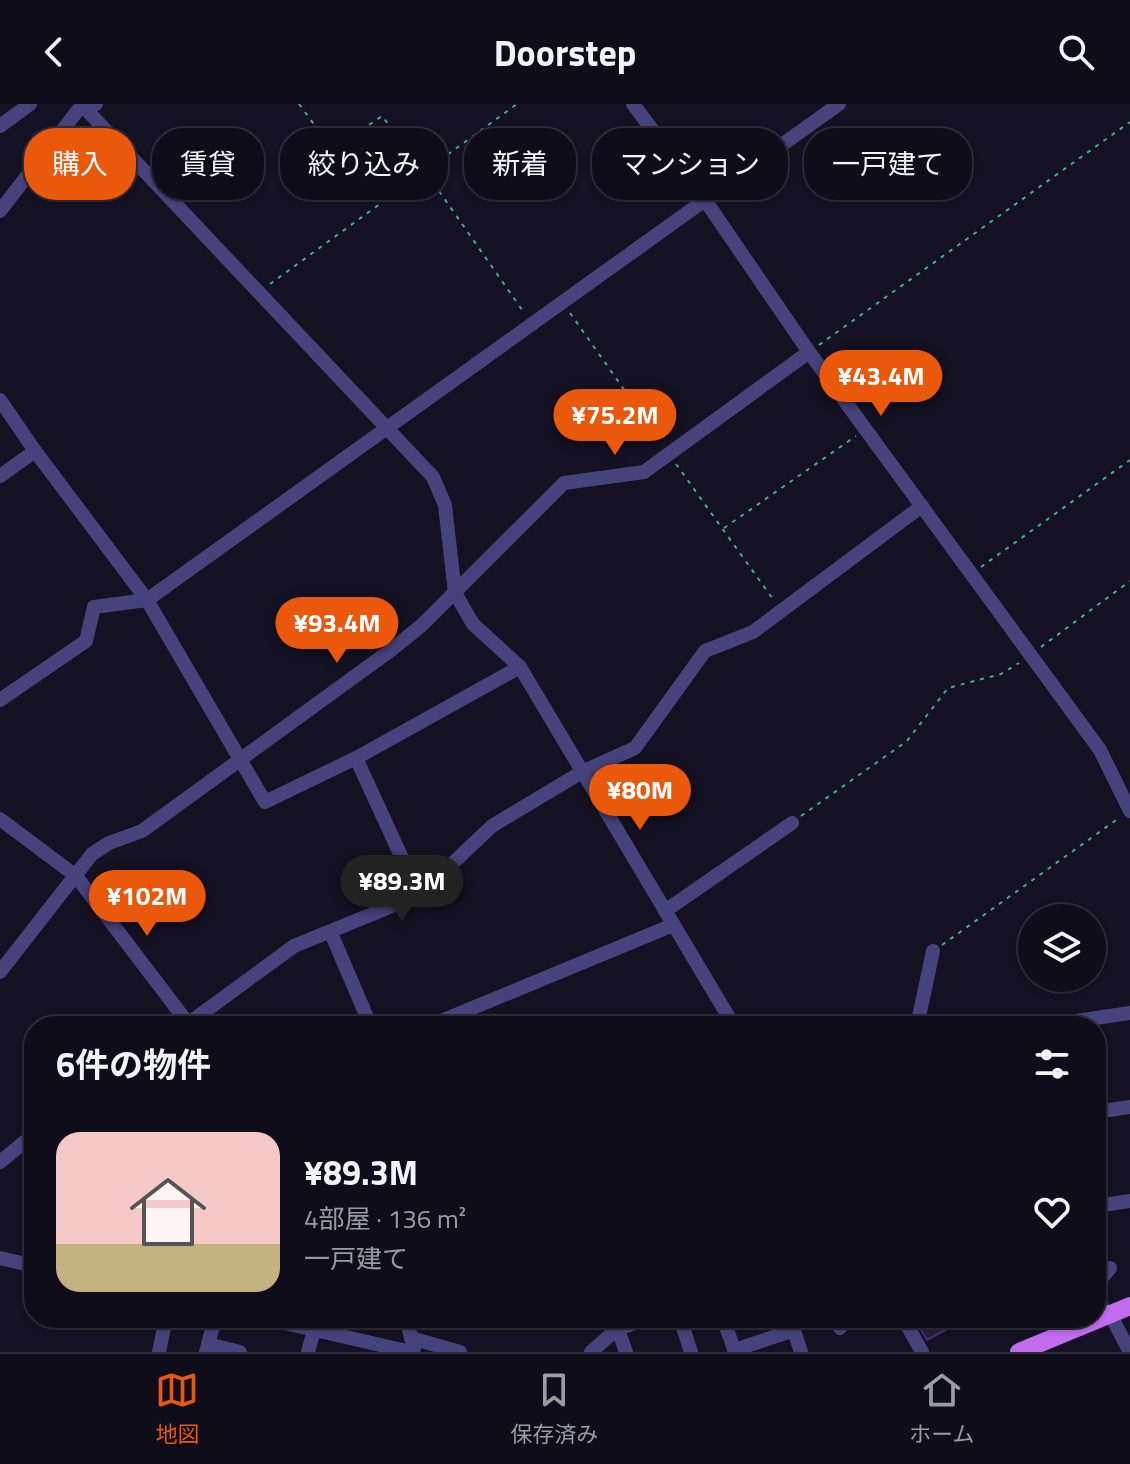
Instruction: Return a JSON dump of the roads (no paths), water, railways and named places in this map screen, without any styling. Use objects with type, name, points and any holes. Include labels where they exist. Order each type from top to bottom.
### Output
[{"type":"main road","points":[[1106,1316],[1130,1306]]},
{"type":"main road","points":[[1019,1352],[1076,1328]]},
{"type":"street","points":[[0,126],[30,104]]},
{"type":"street","points":[[81,104],[96,104]]},
{"type":"street","points":[[0,211],[81,104]]},
{"type":"street","points":[[81,104],[433,477],[445,505],[455,593],[473,624],[520,667],[728,1016]]},
{"type":"street","points":[[788,141],[839,104]]},
{"type":"street","points":[[634,105],[651,128]]},
{"type":"street","points":[[0,700],[86,641],[94,607],[147,600],[705,200],[809,352],[1100,750],[1130,811]]},
{"type":"street","points":[[0,972],[92,854],[109,843],[142,831],[391,650],[455,593],[564,483],[644,472],[809,352]]},
{"type":"street","points":[[0,400],[147,600],[265,802],[356,758],[520,667]]},
{"type":"street","points":[[0,476],[35,451]]},
{"type":"street","points":[[200,1016],[294,946],[419,895],[492,826],[582,772],[635,748],[705,651],[753,632],[922,506]]},
{"type":"street","points":[[356,758],[419,895]]},
{"type":"street","points":[[0,819],[76,876],[181,1016]]},
{"type":"street","points":[[665,911],[792,823]]},
{"type":"street","points":[[453,1016],[673,925]]},
{"type":"street","points":[[331,933],[366,1016]]},
{"type":"street","points":[[919,1016],[933,951]]},
{"type":"street","points":[[1106,1017],[1130,1013]]},
{"type":"street","points":[[1106,1111],[1130,1107]]},
{"type":"street","points":[[0,1162],[24,1142]]},
{"type":"street","points":[[1106,1205],[1130,1201]]},
{"type":"street","points":[[0,1258],[24,1264]]},
{"type":"street","points":[[1106,1273],[1110,1268]]},
{"type":"street","points":[[1106,1311],[1130,1352]]},
{"type":"street","points":[[159,1352],[164,1328]]},
{"type":"street","points":[[212,1328],[207,1348],[240,1352]]},
{"type":"street","points":[[306,1328],[408,1334],[460,1352]]},
{"type":"street","points":[[591,1352],[612,1328]]},
{"type":"street","points":[[618,1328],[626,1352]]},
{"type":"street","points":[[683,1328],[691,1352]]},
{"type":"street","points":[[727,1328],[735,1351],[784,1328]]},
{"type":"street","points":[[793,1328],[801,1352]]},
{"type":"street","points":[[909,1328],[922,1352]]},
{"type":"street","points":[[308,1352],[314,1330]]}]
